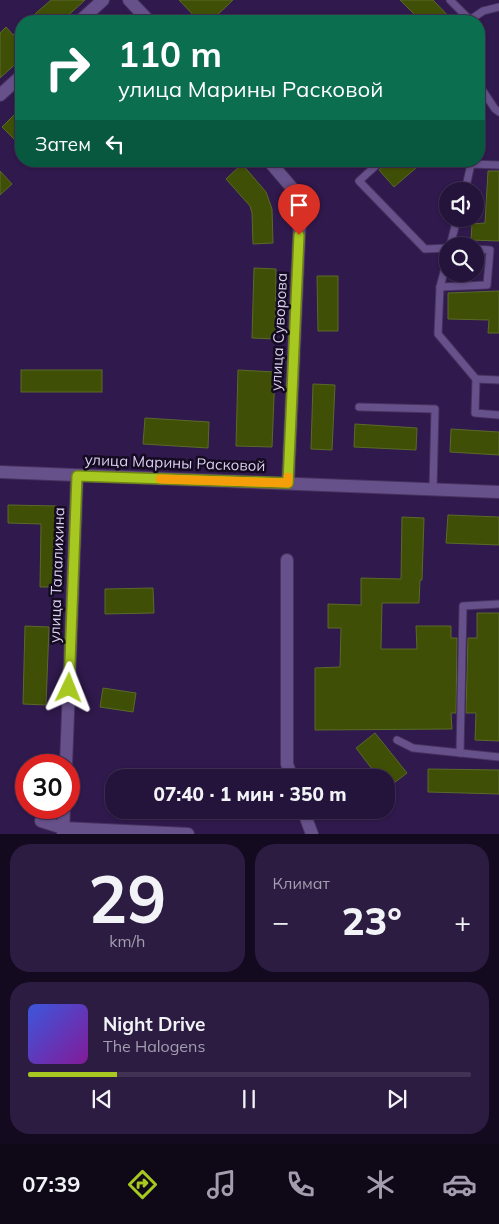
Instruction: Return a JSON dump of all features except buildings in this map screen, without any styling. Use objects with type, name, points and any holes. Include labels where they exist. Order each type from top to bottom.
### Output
[{"type":"street","points":[[87,15],[103,0]]},
{"type":"street","points":[[129,0],[143,15]]},
{"type":"street","points":[[0,96],[15,82]]},
{"type":"street","name":"улица Суворова","points":[[274,167],[292,188],[300,216],[288,483]]},
{"type":"street","name":"улица Марины Расковой","points":[[0,472],[499,492]]},
{"type":"street","name":"улица Талалихина","points":[[66,754],[77,476]]},
{"type":"street","points":[[287,560],[287,764],[289,769]]},
{"type":"street","points":[[306,819],[312,834]]},
{"type":"street","points":[[41,821],[63,831],[188,834]]},
{"type":"lane","points":[[450,0],[465,15]]},
{"type":"lane","points":[[477,15],[483,11],[499,7]]},
{"type":"lane","points":[[485,94],[499,112]]},
{"type":"lane","points":[[485,164],[499,165]]},
{"type":"lane","points":[[374,167],[359,181],[425,249],[439,248]]},
{"type":"lane","points":[[467,182],[471,167]]},
{"type":"lane","points":[[440,287],[487,286],[490,250],[484,250]]},
{"type":"lane","points":[[441,282],[438,334],[476,379],[475,413],[499,415]]},
{"type":"lane","points":[[476,379],[499,380]]},
{"type":"lane","points":[[359,407],[435,409],[433,489]]},
{"type":"lane","points":[[460,753],[463,606],[499,604]]},
{"type":"lane","points":[[397,740],[413,748],[499,757]]},
{"type":"slow traffic","points":[[160,479],[288,483],[288,477]]},
{"type":"route","points":[[69,688],[77,476],[288,483],[299,235]]}]
